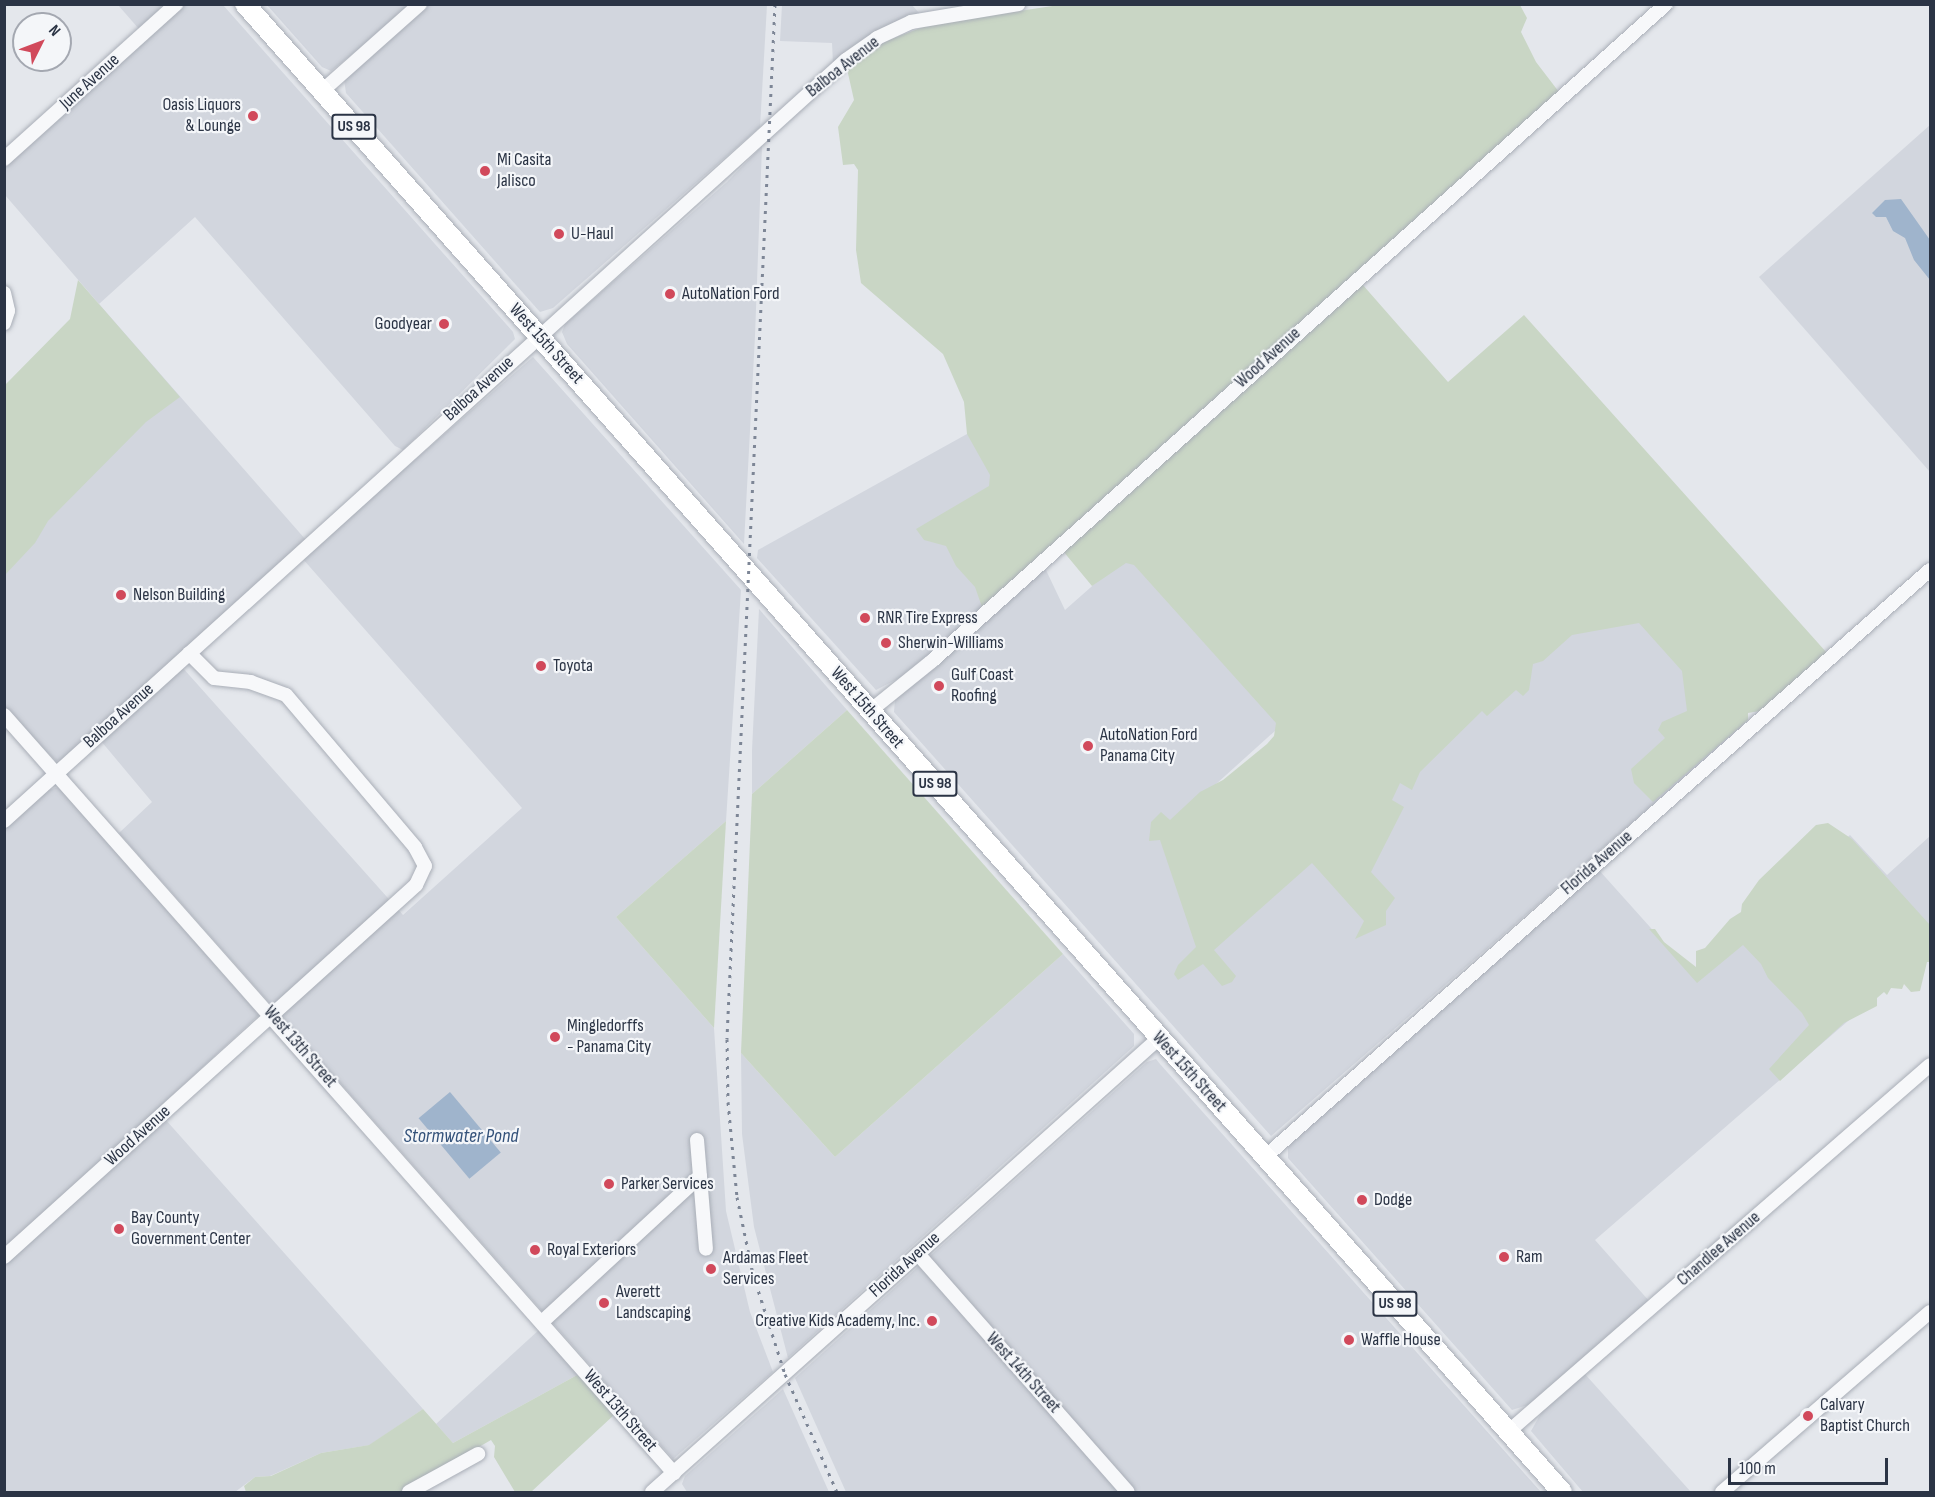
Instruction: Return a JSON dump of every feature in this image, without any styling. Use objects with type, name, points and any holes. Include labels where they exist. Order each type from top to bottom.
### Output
[{"type":"highway","name":"West 15th Street","points":[[245,4],[1562,1492]]},
{"type":"street","name":"June Avenue","points":[[4,159],[176,4]]},
{"type":"street","points":[[322,91],[420,4]]},
{"type":"street","name":"Balboa Avenue","points":[[4,821],[538,335],[864,46],[924,18],[1019,4]]},
{"type":"street","name":"Wood Avenue","points":[[870,711],[932,661],[1666,4]]},
{"type":"street","points":[[4,293],[8,310],[4,323]]},
{"type":"street","name":"Florida Avenue","points":[[1264,1157],[1930,570]]},
{"type":"street","name":"Wood Avenue","points":[[4,1257],[416,885],[425,866],[415,847],[286,695],[251,682],[214,678],[189,653]]},
{"type":"street","name":"West 13th Street","points":[[4,715],[58,773],[542,1322],[669,1477],[674,1492]]},
{"type":"street","name":"Florida Avenue","points":[[652,1492],[1159,1038]]},
{"type":"street","name":"Chandlee Avenue","points":[[1508,1432],[1930,1065]]},
{"type":"street","points":[[697,1140],[706,1248]]},
{"type":"street","points":[[542,1322],[700,1176]]},
{"type":"street","name":"West 14th Street","points":[[918,1254],[1128,1492]]},
{"type":"street","points":[[1722,1492],[1930,1312]]},
{"type":"street","points":[[409,1492],[478,1454]]},
{"type":"shaded area","points":[[118,5],[167,5],[139,29]]},
{"type":"shaded area","points":[[184,5],[223,5],[513,332],[515,339],[403,450],[395,446],[195,217],[99,304],[5,195],[4,166]]},
{"type":"shaded area","points":[[267,5],[414,5],[331,71],[322,67]]},
{"type":"shaded area","name":"U-Haul","points":[[429,5],[767,5],[760,127],[553,308],[540,312],[346,93],[344,79]]},
{"type":"shaded area","points":[[782,5],[912,5],[920,14],[833,64],[832,43],[780,41]]},
{"type":"shaded area","points":[[1930,125],[1930,472],[1759,277]]},
{"type":"shaded area","points":[[762,146],[744,544],[567,344],[562,332],[565,324],[727,182]]},
{"type":"shaded area","points":[[99,304],[306,540],[62,760],[56,761],[5,712],[5,390]]},
{"type":"shaded area","points":[[533,357],[741,590],[726,821],[616,917],[714,1028],[726,1211],[750,1312],[773,1372],[673,1459],[119,833],[152,802],[101,741],[182,667],[403,915],[522,808],[302,558]]},
{"type":"shaded area","points":[[976,429],[1039,557],[909,673],[876,690],[757,558],[758,550]]},
{"type":"shaded area","points":[[1133,550],[1286,721],[1165,830],[1618,581],[1746,724],[1271,1136],[894,712],[895,700],[1045,568],[1065,610]]},
{"type":"shaded area","points":[[759,609],[847,710],[752,794],[752,750]]},
{"type":"shaded area","points":[[59,787],[259,1015],[5,1250],[5,829],[48,790]]},
{"type":"shaded area","points":[[1850,835],[1887,875],[1930,836],[1930,950],[1595,1240],[1650,1302],[1531,1404],[1512,1410],[1288,1158],[1288,1145],[1598,869],[1693,975]]},
{"type":"shaded area","points":[[1063,954],[1134,1034],[1134,1046],[788,1358],[754,1227],[742,1134],[741,1053],[835,1157]]},
{"type":"shaded area","points":[[1156,1059],[1541,1492],[1136,1492],[929,1257],[1147,1062]]},
{"type":"shaded area","points":[[165,1119],[423,1409],[370,1445],[321,1453],[270,1476],[255,1477],[235,1492],[5,1492],[4,1264]]},
{"type":"shaded area","points":[[919,1266],[1120,1492],[846,1492],[795,1378]]},
{"type":"shaded area","points":[[540,1329],[579,1374],[453,1443],[436,1424]]},
{"type":"shaded area","points":[[1584,1373],[1691,1492],[1583,1492],[1531,1431],[1544,1408]]},
{"type":"shaded area","points":[[783,1389],[829,1492],[687,1492],[682,1484],[685,1476]]},
{"type":"green space","points":[[1059,5],[1520,5],[1527,18],[1521,32],[1536,62],[1559,92],[982,607],[975,587],[956,566],[946,546],[924,540],[916,529],[989,486],[990,475],[967,434],[964,402],[943,354],[861,283],[856,250],[858,170],[854,164],[843,165],[838,127],[854,100],[847,69],[886,41],[931,24]]},
{"type":"green space","points":[[78,280],[180,397],[146,422],[48,521],[35,543],[5,575],[5,385],[70,319]]},
{"type":"green space","points":[[1362,284],[1448,382],[1524,315],[1827,653],[1760,711],[1748,713],[1748,720],[1653,802],[1634,783],[1631,769],[1665,738],[1658,730],[1662,722],[1687,711],[1682,671],[1639,623],[1572,635],[1543,661],[1533,664],[1529,690],[1523,696],[1516,690],[1487,716],[1482,711],[1420,772],[1412,790],[1400,783],[1392,800],[1404,807],[1371,872],[1395,898],[1386,911],[1386,925],[1355,939],[1364,921],[1312,863],[1214,950],[1236,976],[1232,982],[1222,986],[1203,964],[1178,980],[1174,974],[1178,965],[1196,947],[1160,840],[1149,841],[1151,822],[1161,812],[1170,820],[1200,792],[1223,780],[1267,744],[1274,736],[1276,723],[1134,565],[1126,563],[1092,586],[1063,551]]},
{"type":"green space","points":[[847,710],[1063,954],[835,1157],[741,1053],[752,794]]},
{"type":"green space","points":[[726,821],[714,1028],[616,917]]},
{"type":"green space","points":[[1828,823],[1852,839],[1930,925],[1930,962],[1927,962],[1920,991],[1911,992],[1904,984],[1902,989],[1891,988],[1887,995],[1884,992],[1877,998],[1877,1006],[1844,1023],[1780,1081],[1769,1069],[1809,1025],[1802,1013],[1768,978],[1761,964],[1743,945],[1697,983],[1649,929],[1655,929],[1664,942],[1696,967],[1696,951],[1705,948],[1730,919],[1741,912],[1742,904],[1759,880],[1816,825]]},
{"type":"green space","points":[[579,1374],[615,1414],[531,1492],[515,1492],[494,1457],[495,1446],[491,1440],[401,1492],[246,1492],[244,1486],[255,1477],[271,1476],[321,1453],[369,1445],[423,1409],[453,1443]]},
{"type":"water","points":[[1901,199],[1930,240],[1930,280],[1914,260],[1905,238],[1893,231],[1886,217],[1876,217],[1872,213],[1885,200]]},
{"type":"water","name":"Stormwater Pond","points":[[450,1092],[501,1153],[469,1179],[419,1118]]},
{"type":"railway","points":[[775,4],[727,1039],[728,1102],[737,1197],[753,1274],[785,1374],[837,1492]]},
{"type":"place","name":"Oasis Liquors & Lounge","points":[[253,116]]},
{"type":"place","name":"Mi Casita Jalisco","points":[[485,171]]},
{"type":"place","name":"U-Haul","points":[[559,234]]},
{"type":"place","name":"AutoNation Ford","points":[[670,294]]},
{"type":"place","name":"Goodyear","points":[[444,324]]},
{"type":"place","name":"Nelson Building","points":[[121,595]]},
{"type":"place","name":"RNR Tire Express","points":[[865,618]]},
{"type":"place","name":"Sherwin-Williams","points":[[886,643]]},
{"type":"place","name":"Toyota","points":[[541,666]]},
{"type":"place","name":"Gulf Coast Roofing","points":[[939,686]]},
{"type":"place","name":"AutoNation Ford Panama City","points":[[1088,746]]},
{"type":"place","name":"Mingledorffs - Panama City","points":[[555,1037]]},
{"type":"place","name":"Parker Services","points":[[609,1184]]},
{"type":"place","name":"Dodge","points":[[1362,1200]]},
{"type":"place","name":"Bay County Government Center","points":[[119,1229]]},
{"type":"place","name":"Royal Exteriors","points":[[535,1250]]},
{"type":"place","name":"Ram","points":[[1504,1257]]},
{"type":"place","name":"Ardamas Fleet Services","points":[[711,1269]]},
{"type":"place","name":"Averett Landscaping","points":[[604,1303]]},
{"type":"place","name":"Creative Kids Academy, Inc.","points":[[932,1321]]},
{"type":"place","name":"Waffle House","points":[[1349,1340]]},
{"type":"place","name":"Calvary Baptist Church","points":[[1808,1416]]}]
